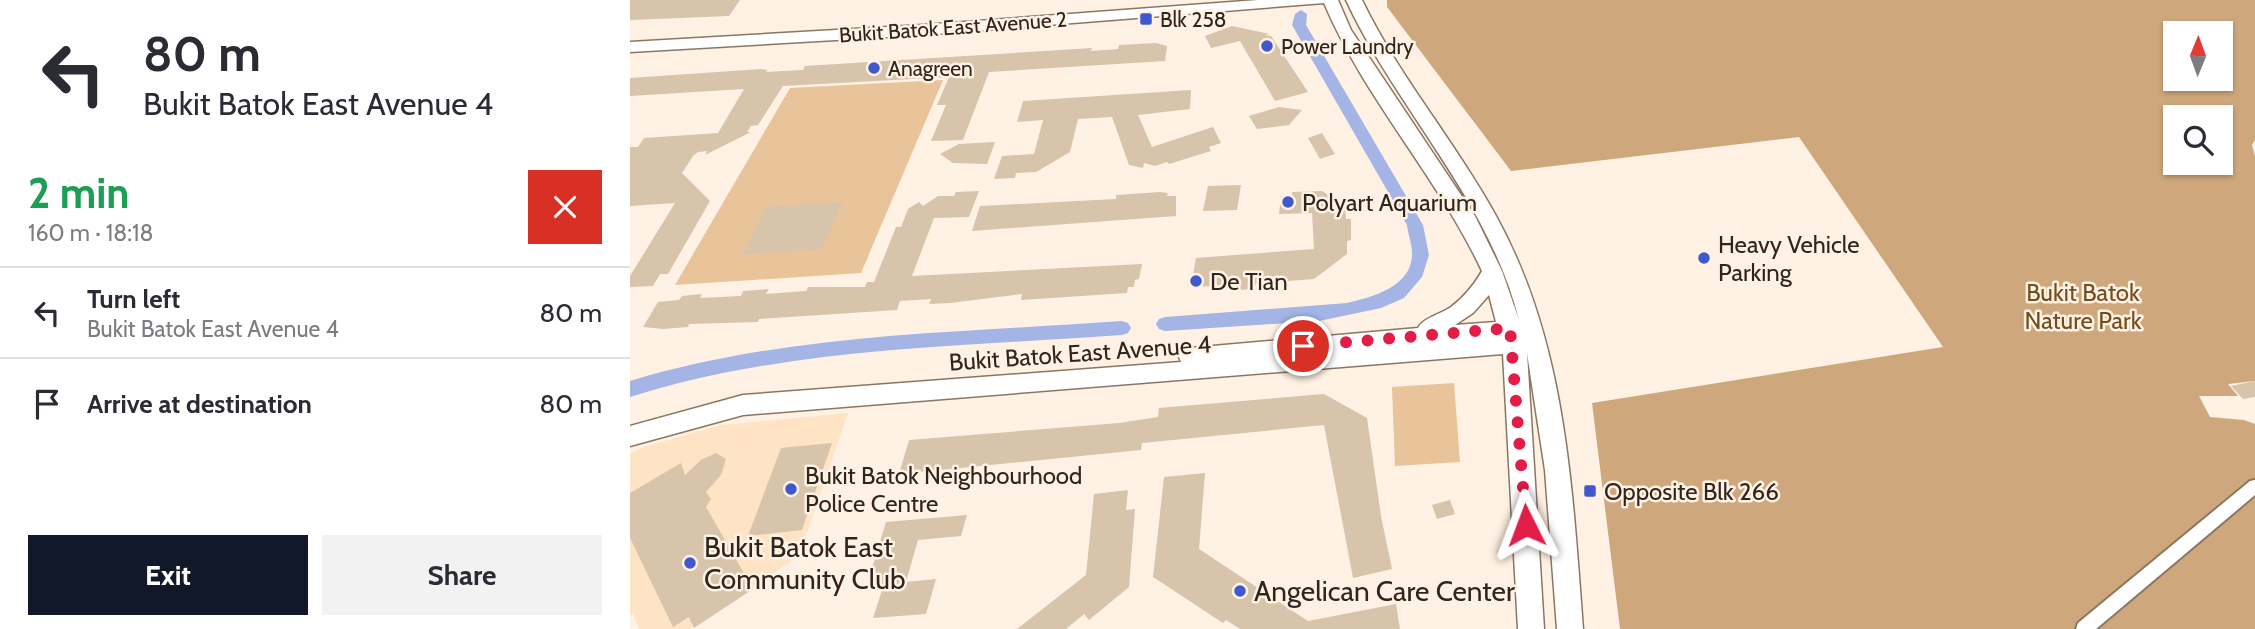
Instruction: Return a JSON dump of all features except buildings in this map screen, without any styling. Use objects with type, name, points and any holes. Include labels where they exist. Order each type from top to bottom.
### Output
[{"type":"street","name":"Bukit Batok East Avenue 2","points":[[630,34],[1166,0]]},
{"type":"street","name":"Bukit Batok East Avenue 2","points":[[630,47],[923,30],[1318,0]]},
{"type":"street","points":[[1330,0],[1343,30],[1468,221],[1492,271],[1512,337],[1522,450],[1531,629]]},
{"type":"street","points":[[1354,0],[1390,68],[1488,218],[1513,269],[1536,335],[1556,444],[1570,629]]},
{"type":"street","points":[[1409,336],[1451,320],[1468,308],[1482,291],[1492,271]]},
{"type":"street","name":"Bukit Batok East Avenue 4","points":[[630,436],[743,405],[1536,335]]},
{"type":"street","name":"Bukit Batok East Avenue 4","points":[[630,424],[747,392],[1144,362],[1409,336],[1512,337]]},
{"type":"street","points":[[2084,629],[2255,486]]},
{"type":"shaded area","points":[[943,80],[861,273],[675,285],[790,88]]},
{"type":"shaded area","points":[[1454,383],[1460,462],[1395,466],[1392,387]]},
{"type":"shaded area","points":[[848,413],[799,556],[689,629],[639,629],[633,614],[630,615],[630,454],[647,446],[721,425]]},
{"type":"green space","name":"Bukit Batok Nature Park","points":[[1387,0],[2255,0],[2255,140],[2252,145],[2255,156],[2255,381],[2228,384],[2238,396],[2199,396],[2210,417],[2244,420],[2255,424],[2255,629],[1620,629],[1592,403],[1943,347],[1799,137],[1511,171],[1387,7]]},
{"type":"waterway","points":[[1165,324],[1347,310],[1374,304],[1397,293],[1414,277],[1420,255],[1415,225],[1299,25],[1301,14]]},
{"type":"waterway","points":[[630,389],[688,371],[799,352],[1122,328]]},
{"type":"place","name":"Blk 258","points":[[1146,19]]},
{"type":"place","name":"Power Laundry","points":[[1267,46]]},
{"type":"place","name":"Anagreen","points":[[874,68]]},
{"type":"place","name":"Polyart Aquarium","points":[[1288,202]]},
{"type":"place","name":"Heavy Vehicle Parking","points":[[1704,258]]},
{"type":"place","name":"De Tian","points":[[1196,281]]},
{"type":"place","name":"Bukit Batok Neighbourhood Police Centre","points":[[791,489]]},
{"type":"place","name":"Opposite Blk 266","points":[[1590,491]]},
{"type":"place","name":"Bukit Batok East Community Club","points":[[690,563]]},
{"type":"place","name":"Angelican Care Center","points":[[1240,591]]},
{"type":"route","points":[[1303,346],[1510,328],[1526,525]]}]
